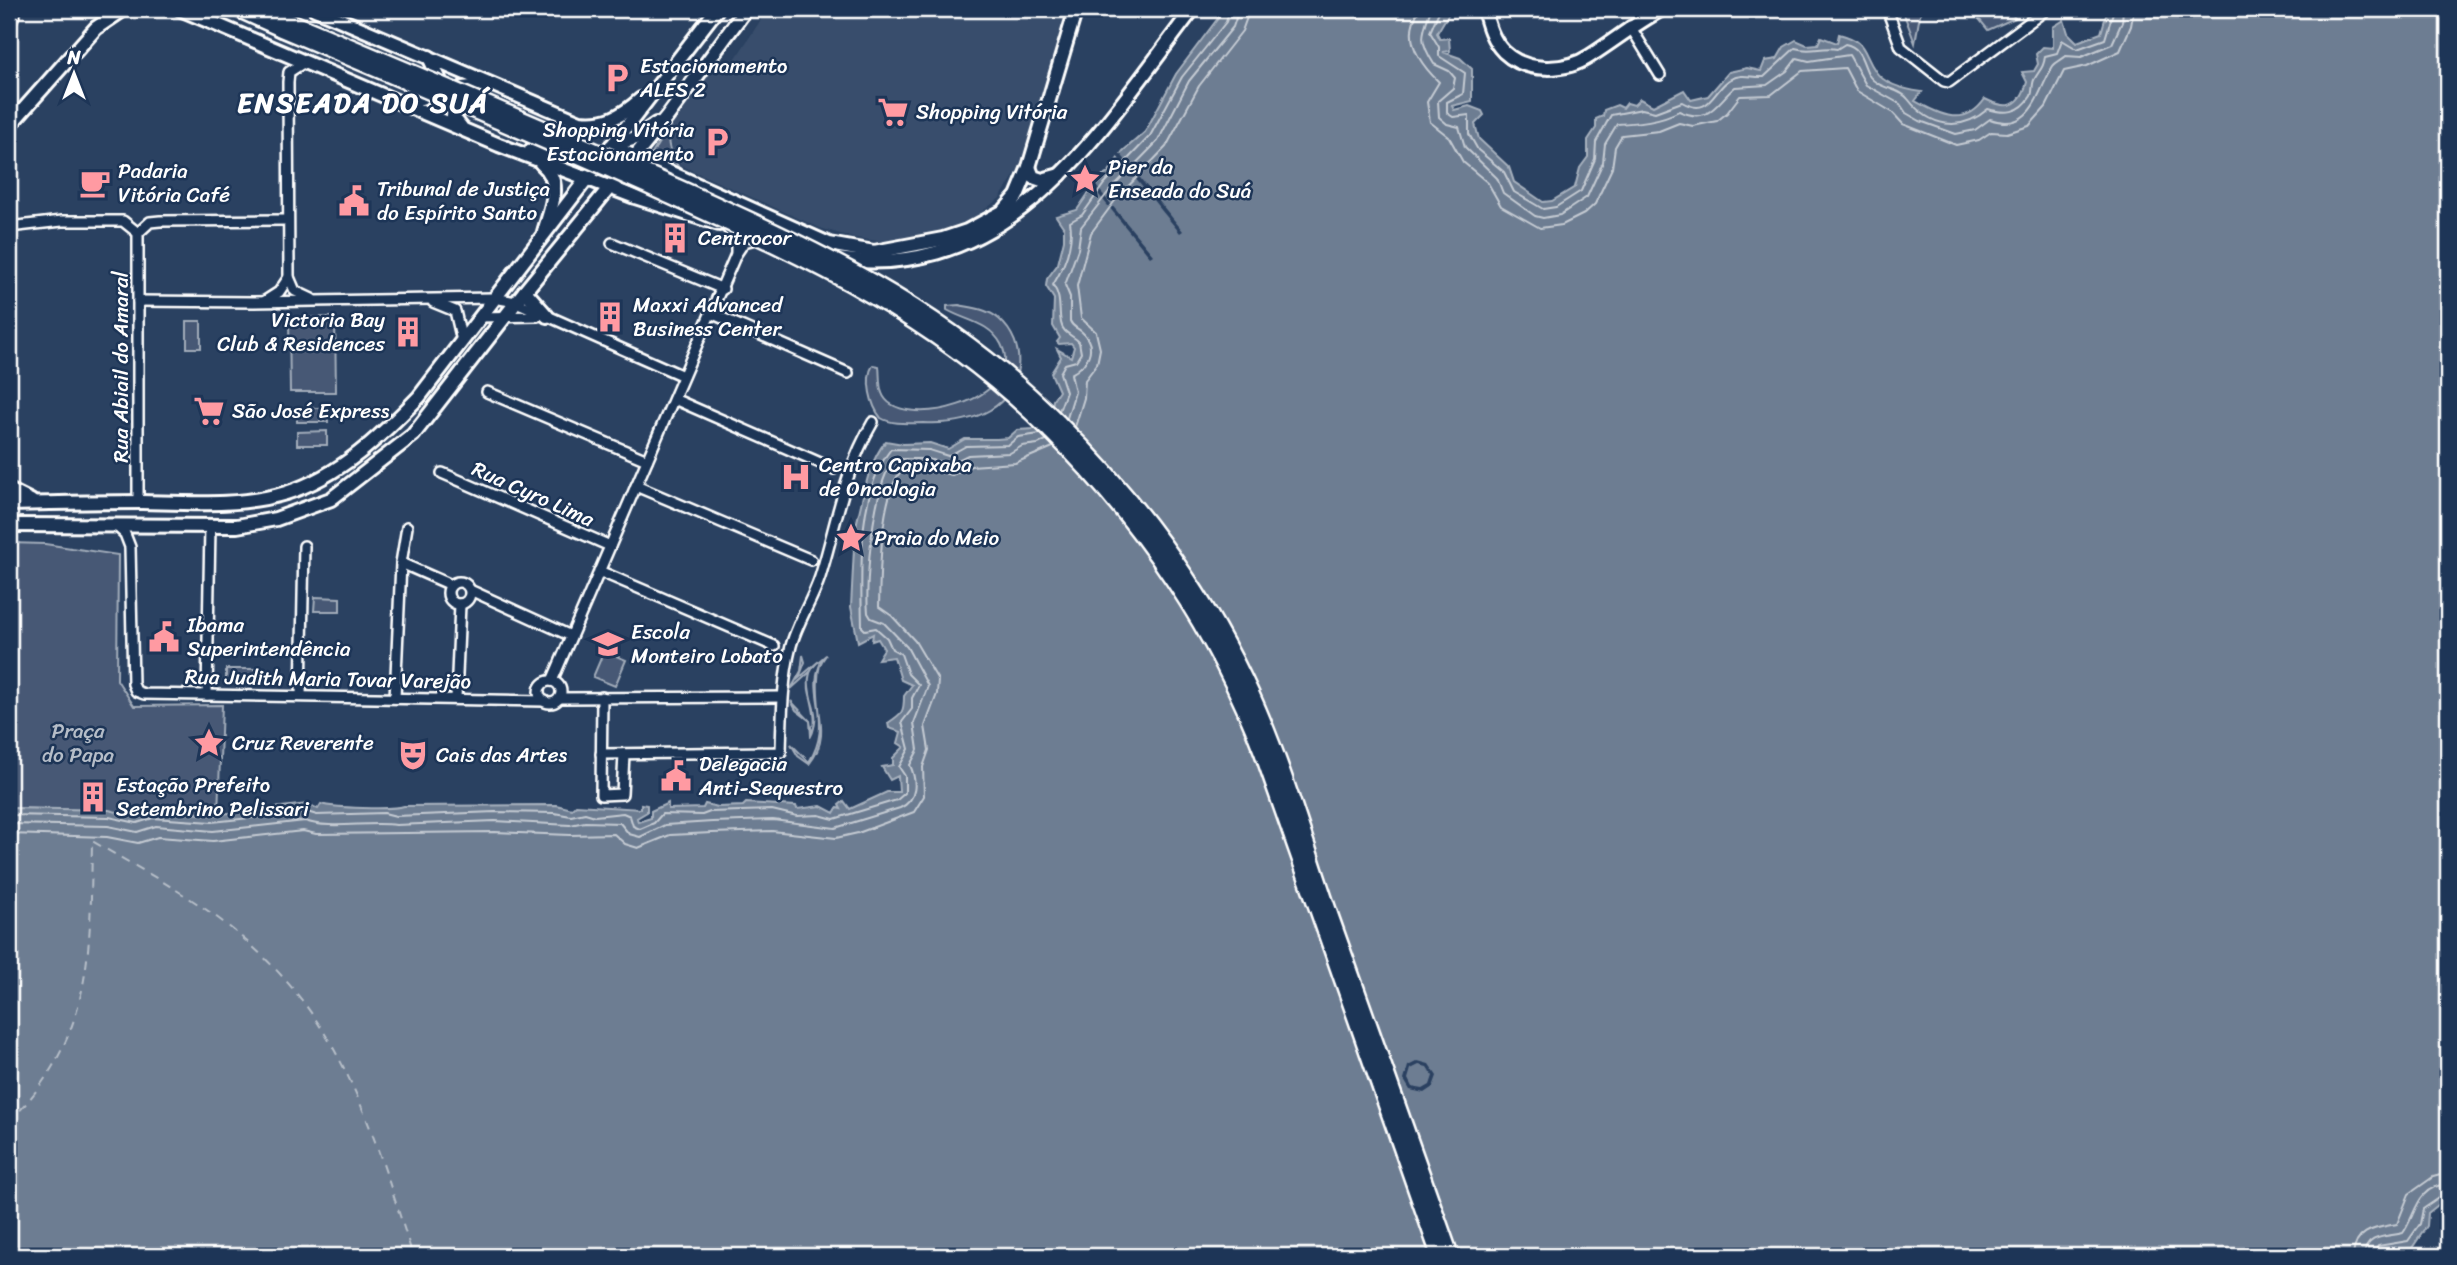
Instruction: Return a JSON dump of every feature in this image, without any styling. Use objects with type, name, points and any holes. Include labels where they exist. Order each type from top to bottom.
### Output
[{"type":"main road","points":[[9,20],[14,9]]},
{"type":"main road","points":[[237,9],[283,24],[570,138],[862,274],[975,347],[1073,437],[1117,486],[1177,565],[1213,620],[1244,678],[1273,748],[1451,1256]]},
{"type":"main road","points":[[265,9],[283,24],[565,149],[856,284],[968,357],[1065,446],[1114,503],[1167,572],[1234,683],[1270,775],[1439,1256]]},
{"type":"street","points":[[9,127],[96,28],[124,9]]},
{"type":"street","points":[[180,9],[499,145],[625,193],[807,254],[860,262],[913,257],[947,248],[998,226],[1041,196],[1065,172],[1193,9]]},
{"type":"street","points":[[315,9],[580,121],[592,123],[613,120],[626,112],[667,75]]},
{"type":"street","points":[[9,504],[212,503],[252,500],[286,493],[328,474],[378,439],[419,397],[717,9]]},
{"type":"street","points":[[9,524],[210,527],[276,519],[331,499],[375,468],[413,435],[524,291],[667,117],[746,9]]},
{"type":"street","points":[[611,146],[829,244],[874,252],[910,247],[967,231],[1004,211],[1017,196],[1029,167],[1076,9]]},
{"type":"street","points":[[1484,9],[1490,32],[1504,52],[1521,62],[1547,68],[1569,65],[1591,56],[1630,26],[1662,9]]},
{"type":"street","points":[[1887,9],[1901,47],[1944,82],[1949,82],[2047,9]]},
{"type":"street","points":[[1630,26],[1660,75]]},
{"type":"street","points":[[403,103],[423,99],[433,91],[439,78],[429,56]]},
{"type":"street","points":[[303,63],[289,72],[288,82],[289,277],[295,291],[317,301]]},
{"type":"street","points":[[453,67],[451,106],[453,117],[462,129]]},
{"type":"street","points":[[451,106],[454,97],[463,88],[475,85],[496,86]]},
{"type":"street","points":[[499,145],[574,155],[636,138],[667,117]]},
{"type":"street","points":[[536,158],[552,172],[555,181],[542,240]]},
{"type":"street","points":[[1029,167],[1033,177],[1042,180],[1065,172]]},
{"type":"street","points":[[594,208],[610,197],[625,193]]},
{"type":"street","points":[[9,227],[62,221],[123,221],[138,233],[150,222],[160,221],[287,220]]},
{"type":"street","points":[[521,699],[552,681],[683,376],[713,314],[736,254],[736,237],[725,226]]},
{"type":"street","name":"Rua Abiail do Amaral","points":[[138,233],[138,502]]},
{"type":"street","points":[[736,254],[750,238],[760,237]]},
{"type":"street","points":[[612,243],[723,289]]},
{"type":"street","points":[[263,302],[279,292],[289,277]]},
{"type":"street","points":[[524,291],[547,316]]},
{"type":"street","points":[[138,300],[263,302],[494,298],[516,302],[683,376]]},
{"type":"street","points":[[428,300],[455,312],[462,341]]},
{"type":"street","points":[[713,314],[848,373]]},
{"type":"street","points":[[480,317],[547,316]]},
{"type":"street","points":[[487,392],[647,460]]},
{"type":"street","points":[[674,399],[834,469]]},
{"type":"street","points":[[601,754],[781,752],[782,697],[792,645],[820,577],[840,494],[855,452],[873,422]]},
{"type":"street","name":"Rua Cyro Lima","points":[[442,473],[610,546]]},
{"type":"street","points":[[636,486],[811,560]]},
{"type":"street","points":[[9,490],[38,503]]},
{"type":"street","name":"Rua Judith Maria Tovar Varejão","points":[[115,525],[125,534],[130,547],[133,684],[136,691],[144,694],[545,701]]},
{"type":"street","points":[[207,695],[210,527]]},
{"type":"street","points":[[396,698],[401,563],[407,527]]},
{"type":"street","points":[[301,696],[304,546]]},
{"type":"street","points":[[401,563],[451,584],[460,582],[470,590],[571,636]]},
{"type":"street","points":[[599,571],[774,646]]},
{"type":"street","points":[[451,584],[449,598],[460,604]]},
{"type":"street","points":[[460,604],[467,601],[470,590]]},
{"type":"street","points":[[456,698],[460,604]]},
{"type":"street","points":[[552,681],[561,688],[560,698]]},
{"type":"street","points":[[541,686],[539,693],[545,701],[551,703],[560,698],[782,697]]},
{"type":"street","points":[[602,697],[601,795],[622,794],[624,754]]},
{"type":"shaded area","points":[[768,9],[1069,9],[1021,165],[1000,198],[968,222],[904,244],[855,238],[820,228],[680,165],[671,150],[669,135],[675,117],[704,79],[736,58]]},
{"type":"green space","points":[[1902,9],[1921,9],[1915,43]]},
{"type":"green space","points":[[1980,9],[2008,9],[2015,18],[1988,30],[1979,19]]},
{"type":"green space","points":[[672,120],[669,145],[679,168],[652,154]]},
{"type":"green space","points":[[959,305],[990,313],[1008,329],[1018,354],[1018,366],[1010,391],[990,410],[958,421],[907,423],[881,418],[874,407],[870,392],[869,378],[873,365],[879,366],[882,393],[893,405],[911,411],[958,405],[980,395],[997,381],[1005,364],[1001,344],[984,326],[947,310],[947,306]]},
{"type":"green space","points":[[335,317],[336,392],[290,392],[289,318]]},
{"type":"green space","points":[[187,321],[201,321],[201,348],[187,348]]},
{"type":"green space","points":[[297,408],[327,408],[328,422],[297,422]]},
{"type":"green space","points":[[327,431],[327,445],[297,445],[297,432]]},
{"type":"green space","name":"Praça do Papa","points":[[9,543],[45,544],[118,555],[117,680],[134,706],[222,705],[218,814],[151,810],[137,817],[87,810],[9,808]]},
{"type":"green space","points":[[315,597],[340,598],[340,611],[314,611]]},
{"type":"green space","points":[[604,651],[626,660],[615,686],[593,677]]},
{"type":"green space","points":[[803,655],[805,662],[799,678],[826,655],[820,666],[821,660],[809,675],[810,672],[791,689],[801,671]]},
{"type":"green space","points":[[820,666],[818,674],[819,711],[816,681]]},
{"type":"green space","points":[[226,669],[257,669],[257,684],[226,683]]},
{"type":"green space","points":[[791,701],[810,721],[796,710]]},
{"type":"green space","points":[[819,711],[821,736],[818,750],[809,764],[798,756],[791,744],[809,762],[819,736]]},
{"type":"water","points":[[1225,9],[1447,9],[1449,13],[1437,33],[1440,39],[1449,38],[1450,51],[1443,52],[1460,58],[1472,69],[1472,101],[1452,106],[1454,110],[1469,106],[1482,111],[1484,115],[1475,124],[1479,139],[1509,167],[1514,182],[1543,202],[1552,201],[1575,187],[1580,168],[1588,157],[1588,140],[1596,128],[1596,119],[1603,116],[1604,110],[1617,105],[1623,108],[1627,103],[1634,105],[1640,99],[1653,106],[1684,90],[1691,100],[1708,96],[1729,72],[1747,68],[1761,71],[1765,61],[1777,59],[1784,47],[1796,40],[1807,45],[1818,44],[1821,37],[1837,43],[1839,34],[1849,37],[1860,44],[1880,77],[1891,84],[1922,92],[1915,101],[1934,111],[1961,116],[1969,114],[1985,99],[2000,105],[2016,102],[2027,82],[2022,72],[2034,71],[2038,64],[2036,54],[2043,47],[2053,48],[2053,27],[2064,20],[2068,33],[2077,42],[2101,33],[2108,9],[2448,9],[2448,1197],[2428,1213],[2427,1226],[2412,1248],[2377,1253],[2376,1256],[9,1256],[9,808],[109,810],[137,817],[151,810],[212,815],[308,804],[318,809],[321,804],[376,808],[556,805],[572,809],[576,805],[641,809],[641,804],[647,805],[647,812],[637,818],[638,822],[651,818],[651,811],[668,803],[668,809],[703,808],[705,804],[718,807],[743,806],[746,803],[796,806],[797,809],[821,806],[834,813],[837,808],[841,809],[839,805],[844,801],[850,809],[887,792],[899,792],[898,776],[890,780],[882,767],[893,765],[893,758],[904,747],[898,743],[901,732],[889,728],[888,723],[902,712],[904,696],[912,685],[901,680],[894,657],[878,659],[884,649],[878,639],[872,641],[873,634],[858,642],[851,607],[855,529],[874,461],[886,441],[903,444],[930,443],[948,449],[965,439],[1008,438],[1017,430],[1035,429],[1037,422],[1051,415],[1053,400],[1059,391],[1051,373],[1061,357],[1057,349],[1071,357],[1074,347],[1071,343],[1057,342],[1060,338],[1053,326],[1054,299],[1046,286],[1047,279],[1058,264],[1064,240],[1064,228],[1056,216],[1077,210],[1099,178],[1108,173],[1123,151],[1145,132],[1176,74]]},
{"type":"pier","points":[[1119,152],[1183,231],[1180,233],[1116,155]]},
{"type":"pier","points":[[1092,181],[1153,255],[1150,257],[1090,184]]},
{"type":"pier","points":[[1418,1061],[1429,1064],[1437,1076],[1433,1087],[1424,1093],[1410,1090],[1404,1080],[1408,1066]],"holes":[[[1419,1065],[1427,1067],[1433,1076],[1430,1085],[1423,1089],[1412,1087],[1408,1079],[1411,1069]]]},
{"type":"ferry route","points":[[9,1122],[37,1090],[58,1058],[82,992],[90,920],[92,841],[176,890],[223,922],[264,957],[297,994],[324,1032],[346,1072],[365,1115],[413,1256]]},
{"type":"place","name":"Estacionamento ALES 2","points":[[617,78]]},
{"type":"place","name":"Shopping Vitória","points":[[893,112]]},
{"type":"place","name":"Shopping Vitória Estacionamento","points":[[717,142]]},
{"type":"place","name":"Pier da Enseada do Suá","points":[[1085,179]]},
{"type":"place","name":"Padaria Vitória Café","points":[[95,183]]},
{"type":"place","name":"Tribunal de Justiça do Espírito Santo","points":[[354,201]]},
{"type":"place","name":"Centrocor","points":[[675,238]]},
{"type":"place","name":"Maxxi Advanced Business Center","points":[[610,317]]},
{"type":"place","name":"Victoria Bay Club & Residences","points":[[408,332]]},
{"type":"place","name":"São José Express","points":[[209,411]]},
{"type":"place","name":"Centro Capixaba de Oncologia","points":[[796,477]]},
{"type":"place","name":"Praia do Meio","points":[[851,538]]},
{"type":"place","name":"Ibama Superintendência","points":[[164,637]]},
{"type":"place","name":"Escola Monteiro Lobato","points":[[608,644]]},
{"type":"place","name":"Cruz Reverente","points":[[209,743]]},
{"type":"place","name":"Cais das Artes","points":[[413,755]]},
{"type":"place","name":"Delegacia Anti-Sequestro","points":[[676,776]]},
{"type":"place","name":"Estação Prefeito Setembrino Pelissari","points":[[93,797]]},
{"type":"district","name":"ENSEADA DO SUÁ","points":[[363,102]]}]
